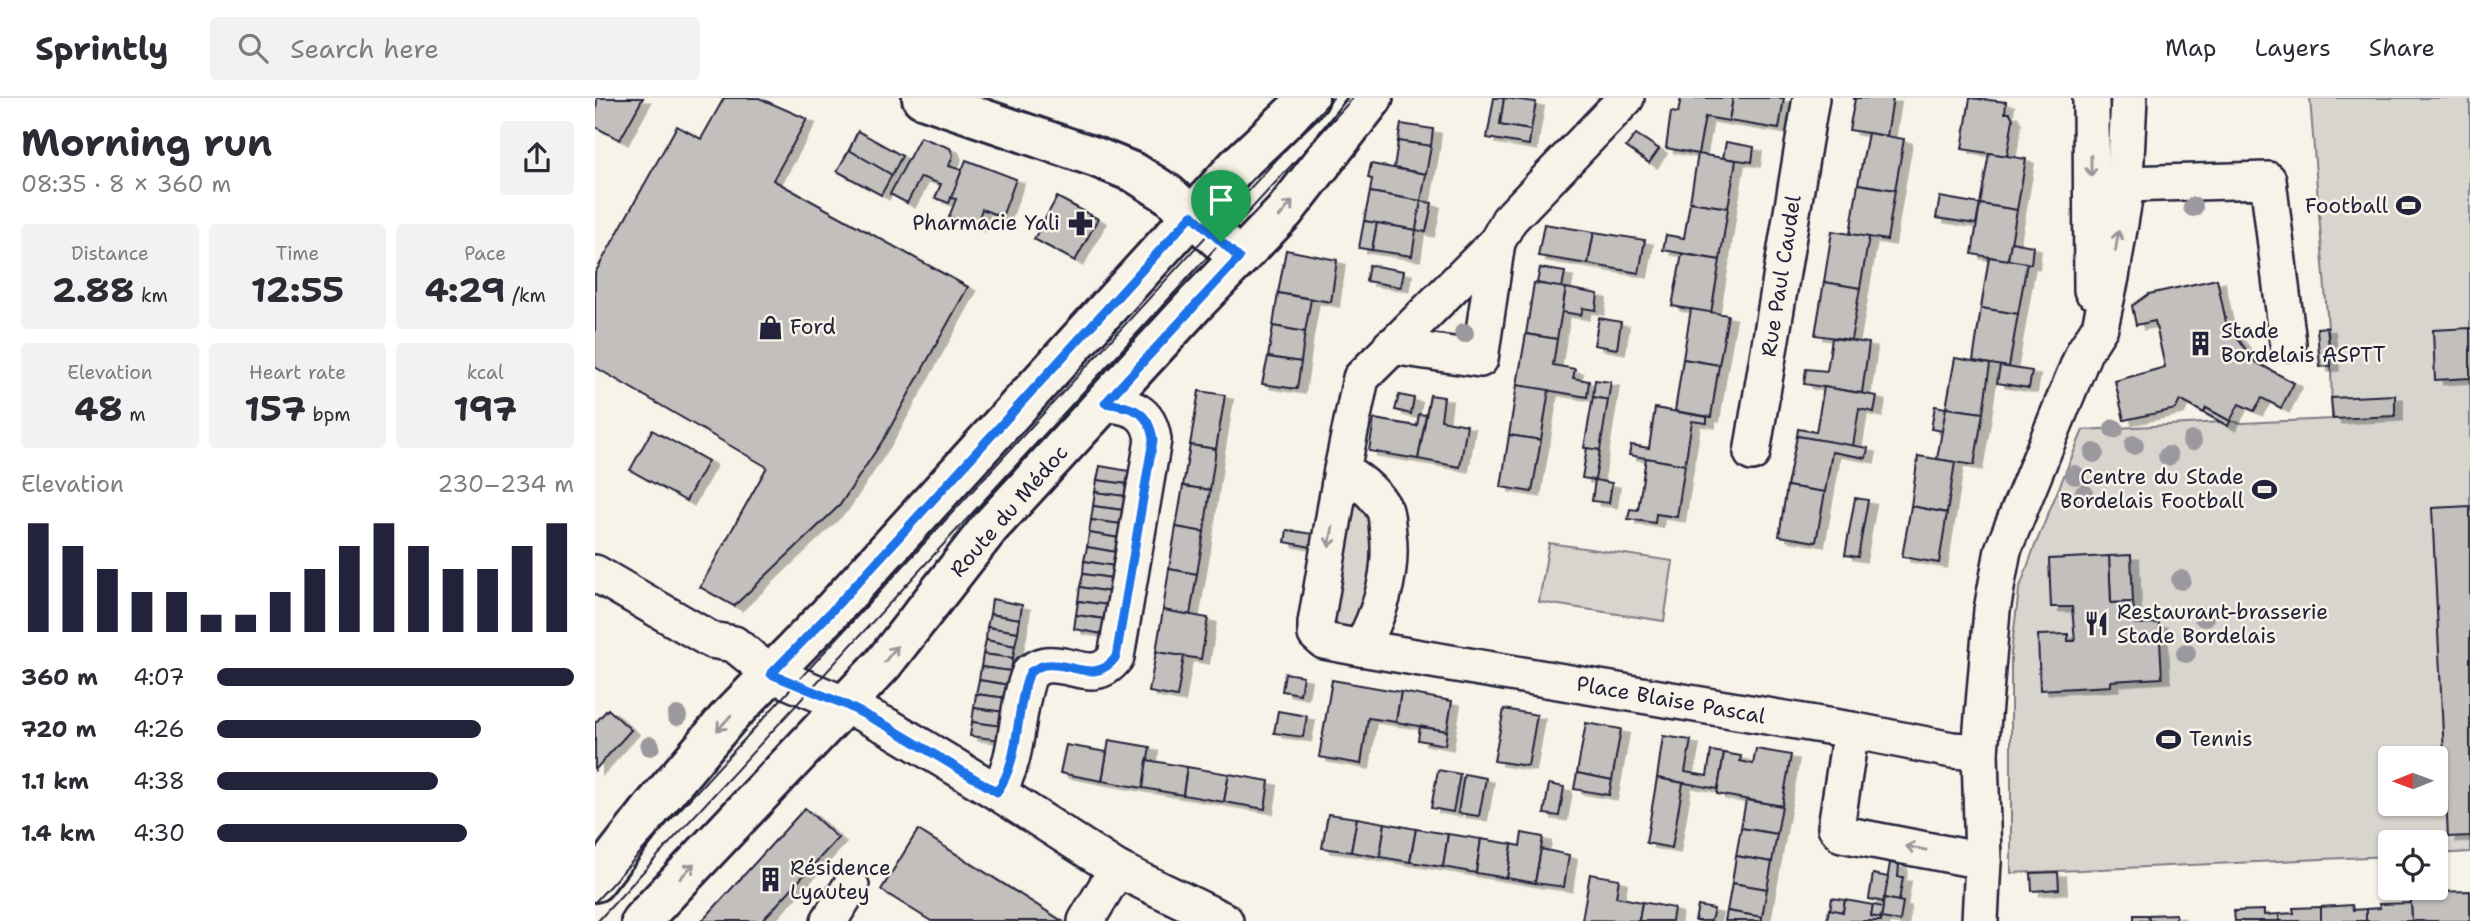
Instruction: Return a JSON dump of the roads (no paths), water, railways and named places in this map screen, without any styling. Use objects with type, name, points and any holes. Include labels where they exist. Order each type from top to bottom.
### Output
[{"type":"main road","points":[[922,98],[1135,173],[1168,194],[1239,258]]},
{"type":"main road","points":[[595,882],[653,807],[719,729],[829,614],[1237,166],[1309,98]]},
{"type":"main road","name":"Route du Médoc","points":[[641,921],[883,664],[989,528],[1239,258],[1285,212],[1373,98]]},
{"type":"street","points":[[1361,648],[1371,630],[1381,600],[1391,557],[1385,512],[1364,484],[1342,470],[1361,378],[1497,242],[1509,220],[1626,98]]},
{"type":"street","name":"Rue Paul Caudel","points":[[1752,453],[1811,98]]},
{"type":"street","points":[[1980,921],[1983,861],[1980,752],[1992,610],[2003,550],[2084,352],[2100,327],[2111,277],[2125,184],[2128,114],[2090,114],[2092,301],[2084,352]]},
{"type":"street","points":[[2125,184],[2268,180],[2288,343]]},
{"type":"street","points":[[1391,346],[1480,359],[1497,242]]},
{"type":"street","points":[[997,792],[1010,769],[1024,686],[1030,672],[1045,665],[1098,671],[1108,667],[1116,657],[1153,440],[1152,428],[1139,411],[1105,403]]},
{"type":"street","name":"Place Blaise Pascal","points":[[1342,470],[1316,623],[1316,634],[1324,641],[1851,730],[1952,750],[1980,752]]},
{"type":"street","points":[[595,573],[711,640],[734,644],[771,674],[844,704],[889,727],[1117,869],[1225,921]]},
{"type":"street","points":[[1851,730],[1836,827],[1842,834],[1983,861]]},
{"type":"street","points":[[1086,921],[1117,869]]},
{"type":"street","points":[[829,921],[851,886]]},
{"type":"tram line","points":[[595,902],[1333,98]]},
{"type":"tram line","points":[[598,921],[1353,98]]},
{"type":"place","name":"Football","points":[[2408,206]]},
{"type":"place","name":"Pharmacie Yali","points":[[1080,223]]},
{"type":"place","name":"Ford","points":[[770,327]]},
{"type":"place","name":"Stade Bordelais ASPTT","points":[[2201,343]]},
{"type":"place","name":"Centre du Stade Bordelais Football","points":[[2264,489]]},
{"type":"place","name":"Restaurant-brasserie Stade Bordelais","points":[[2097,624]]},
{"type":"place","name":"Tennis","points":[[2169,739]]},
{"type":"place","name":"Résidence Lyautey","points":[[770,880]]}]
